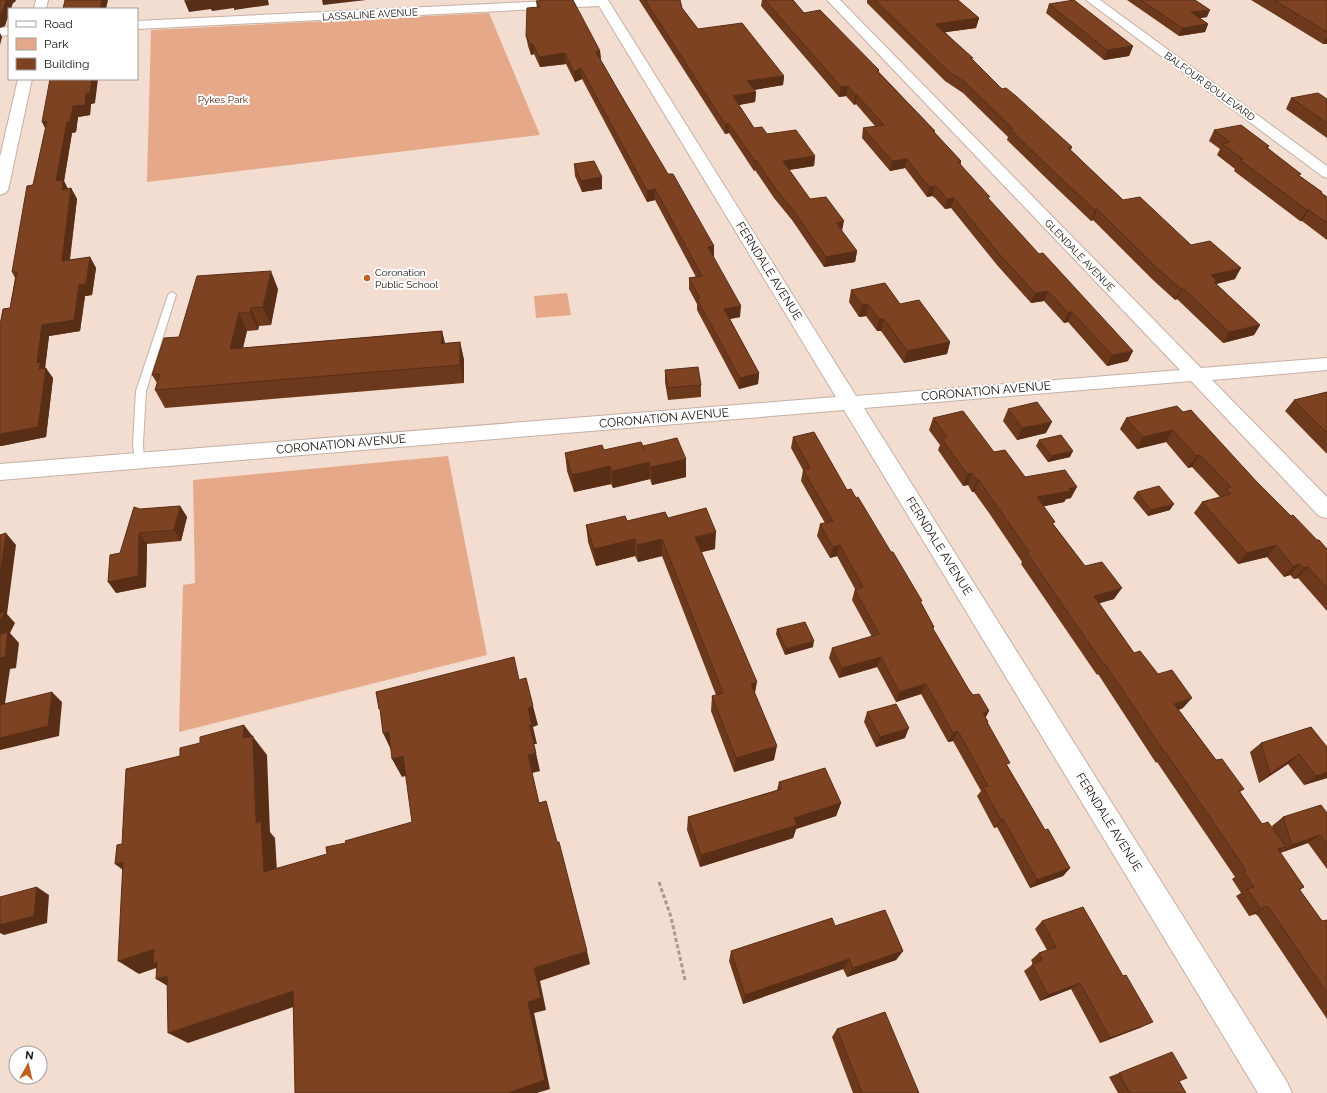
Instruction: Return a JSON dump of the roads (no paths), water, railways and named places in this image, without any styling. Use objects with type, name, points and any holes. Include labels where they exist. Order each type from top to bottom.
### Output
[{"type":"street","points":[[381,13],[385,0]]},
{"type":"street","name":"GLENDALE AVENUE","points":[[833,0],[1327,510]]},
{"type":"street","name":"BALFOUR BOULEVARD","points":[[1092,0],[1327,173]]},
{"type":"street","name":"LASSALINE AVENUE","points":[[138,25],[602,1]]},
{"type":"street","name":"FERNDALE AVENUE","points":[[602,1],[1276,1093]]},
{"type":"street","points":[[0,190],[25,80]]},
{"type":"street","name":"CORONATION AVENUE","points":[[0,472],[1327,364]]},
{"type":"lane","points":[[139,461],[138,443],[142,391],[172,295]]},
{"type":"place","name":"Coronation Public School","points":[[367,278]]},
{"type":"park label","name":"Pykes Park","points":[[223,99]]}]
